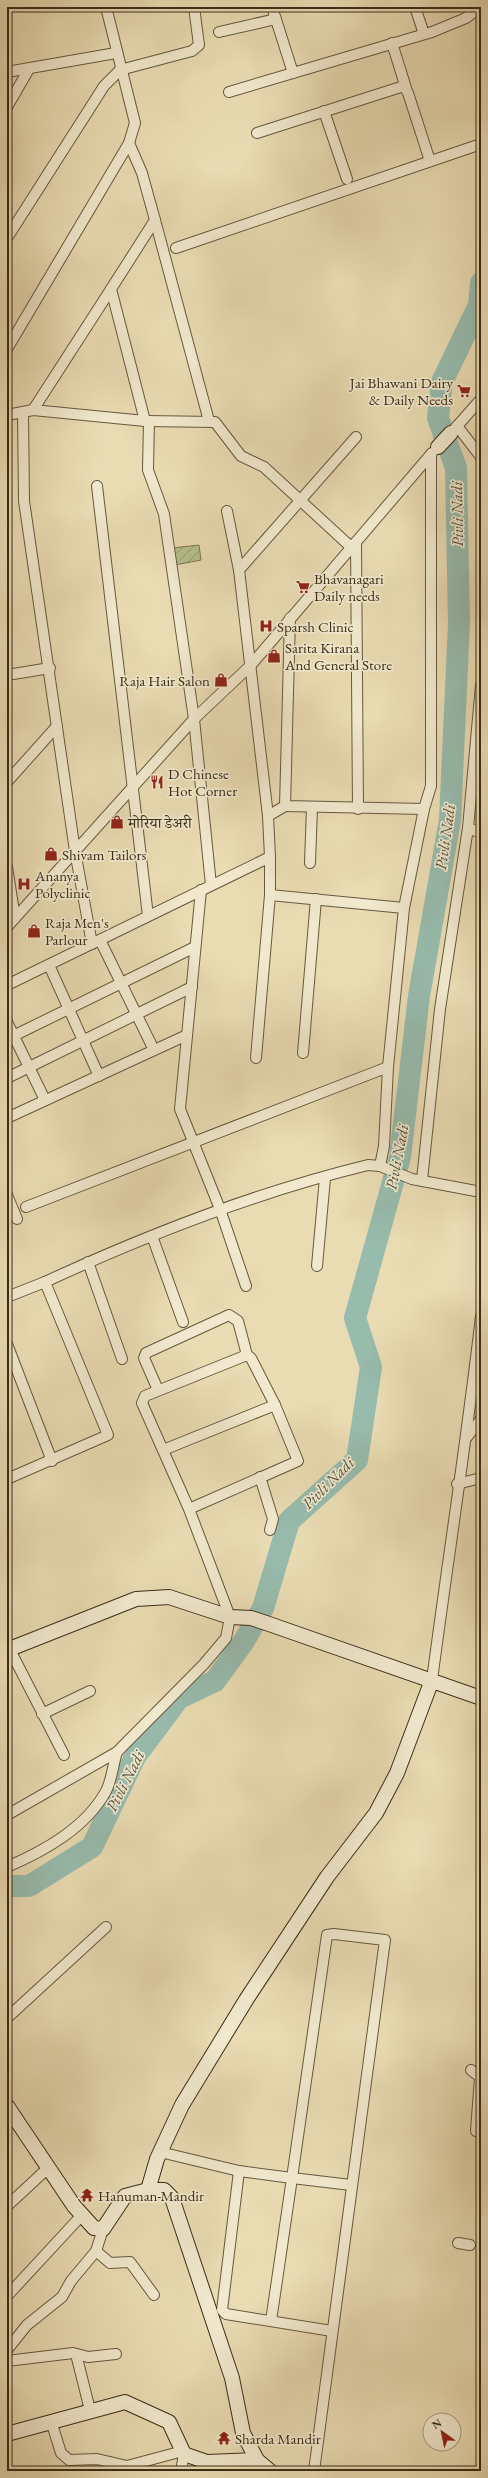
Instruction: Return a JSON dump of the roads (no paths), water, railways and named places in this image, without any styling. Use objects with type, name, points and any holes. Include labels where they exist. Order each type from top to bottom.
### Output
[{"type":"street","points":[[7,349],[129,143],[135,123],[120,70],[106,7]]},
{"type":"street","points":[[7,238],[104,86],[120,70],[192,50],[199,46],[194,7]]},
{"type":"street","points":[[272,7],[293,72]]},
{"type":"street","points":[[414,7],[424,34]]},
{"type":"street","points":[[229,92],[424,34],[466,18],[480,7]]},
{"type":"street","points":[[219,32],[276,19]]},
{"type":"street","points":[[392,43],[430,161]]},
{"type":"street","points":[[7,72],[116,53]]},
{"type":"street","points":[[7,107],[30,69]]},
{"type":"street","points":[[257,133],[401,86],[406,88]]},
{"type":"street","points":[[324,111],[347,179]]},
{"type":"street","points":[[129,143],[142,173],[209,421]]},
{"type":"street","points":[[176,248],[481,144]]},
{"type":"street","points":[[154,1050],[122,984],[96,942],[75,851],[50,668],[24,501],[28,412],[111,289],[155,220]]},
{"type":"street","points":[[111,289],[147,421],[148,470],[164,514],[194,719],[211,885]]},
{"type":"street","points":[[7,927],[194,719],[251,665],[435,450],[481,399]]},
{"type":"street","points":[[7,415],[28,412],[147,421],[209,421],[219,425],[246,458],[264,467],[354,544],[358,809]]},
{"type":"street","points":[[454,429],[481,457]]},
{"type":"street","points":[[239,570],[356,437]]},
{"type":"street","points":[[380,1166],[384,1146],[388,1067],[404,908],[424,809],[431,786],[435,450]]},
{"type":"street","points":[[97,486],[134,785],[148,916]]},
{"type":"street","points":[[227,511],[239,570],[268,816],[270,895],[256,1058]]},
{"type":"street","points":[[285,806],[290,618]]},
{"type":"street","points":[[7,675],[50,668]]},
{"type":"street","points":[[422,1180],[440,1009],[468,828],[481,684]]},
{"type":"street","points":[[7,782],[58,726]]},
{"type":"street","points":[[268,816],[285,806],[358,809],[424,809]]},
{"type":"street","points":[[310,863],[312,807]]},
{"type":"street","points":[[468,828],[481,833]]},
{"type":"street","points":[[7,985],[270,857]]},
{"type":"street","points":[[7,867],[15,918]]},
{"type":"street","points":[[201,890],[180,1109],[220,1209],[246,1286]]},
{"type":"street","points":[[270,895],[404,908]]},
{"type":"street","points":[[303,1054],[316,899]]},
{"type":"street","points":[[11,1038],[196,947]]},
{"type":"street","points":[[49,965],[99,1076]]},
{"type":"street","points":[[7,1078],[192,987]]},
{"type":"street","points":[[7,1022],[11,1038],[29,1067],[45,1100]]},
{"type":"street","points":[[7,1118],[187,1035]]},
{"type":"street","points":[[26,1207],[388,1067]]},
{"type":"street","points":[[7,1297],[45,1282],[88,1262],[220,1209],[368,1165],[380,1166],[391,1172],[412,1179],[481,1192]]},
{"type":"street","points":[[316,1266],[325,1178]]},
{"type":"street","points":[[7,1195],[17,1219]]},
{"type":"street","points":[[152,1236],[183,1322]]},
{"type":"street","points":[[88,1262],[122,1358]]},
{"type":"street","points":[[7,1479],[52,1461],[108,1435],[45,1282]]},
{"type":"street","points":[[158,1390],[144,1358],[146,1353],[229,1315],[233,1315],[238,1321],[247,1354],[251,1358],[275,1405],[298,1461],[189,1509]]},
{"type":"street","points":[[148,2190],[160,2152],[182,2106],[246,2000],[327,1877],[376,1813],[397,1773],[432,1680],[458,1484],[467,1437],[481,1316]]},
{"type":"street","points":[[7,1344],[52,1461]]},
{"type":"street","points":[[7,1815],[117,1752],[208,1659],[226,1638],[230,1617],[189,1509],[142,1403],[145,1396],[247,1354]]},
{"type":"street","points":[[163,1450],[275,1405]]},
{"type":"street","points":[[467,1437],[481,1419]]},
{"type":"street","points":[[260,1478],[273,1520],[270,1530]]},
{"type":"street","points":[[458,1484],[481,1478]]},
{"type":"street","points":[[64,1755],[8,1648],[136,1599],[168,1596],[230,1617],[251,1618],[481,1698]]},
{"type":"street","points":[[42,1714],[90,1691]]},
{"type":"street","points":[[7,1867],[35,1855],[90,1814],[107,1790],[117,1752]]},
{"type":"street","points":[[7,2018],[106,1927]]},
{"type":"street","points":[[271,2321],[326,1935],[334,1934],[385,1940],[314,2471]]},
{"type":"street","points":[[471,2070],[480,2076],[476,2131]]},
{"type":"street","points":[[7,2106],[82,2216],[94,2228],[103,2229]]},
{"type":"street","points":[[160,2152],[239,2171],[351,2186]]},
{"type":"street","points":[[7,2206],[48,2168]]},
{"type":"street","points":[[239,2171],[222,2310],[226,2314],[332,2331]]},
{"type":"street","points":[[7,2350],[27,2325],[62,2297],[71,2281],[96,2251],[103,2229],[125,2196],[148,2190],[164,2190],[172,2198],[232,2378],[243,2433],[257,2460],[270,2471]]},
{"type":"street","points":[[7,2294],[8,2295],[82,2216]]},
{"type":"street","points":[[458,2243],[470,2245]]},
{"type":"street","points":[[96,2251],[110,2263],[130,2262],[154,2295]]},
{"type":"street","points":[[76,2354],[90,2410]]},
{"type":"street","points":[[7,2361],[76,2354],[88,2357],[116,2354]]},
{"type":"street","points":[[7,2434],[90,2410],[125,2402],[169,2422],[183,2453],[181,2471]]},
{"type":"street","points":[[51,2421],[61,2453],[69,2460],[97,2459],[127,2466],[183,2453],[207,2462],[257,2460]]},
{"type":"waterway","name":"Pivli Nadi","points":[[7,1886],[29,1886],[92,1847],[135,1757],[179,1698],[215,1681],[244,1641],[263,1608],[289,1521],[357,1460],[371,1367],[355,1318],[400,1157],[419,996],[450,820],[459,623],[456,468],[438,418],[442,382],[479,305],[481,283]]},
{"type":"place","name":"Jai Bhawani Dairy & Daily Needs","points":[[464,391]]},
{"type":"place","name":"Bhavanagari Daily needs","points":[[303,587]]},
{"type":"place","name":"Sparsh Clinic","points":[[266,626]]},
{"type":"place","name":"Sarita Kirana And General Store","points":[[274,656]]},
{"type":"place","name":"Raja Hair Salon","points":[[221,680]]},
{"type":"place","name":"D Chinese Hot Corner","points":[[157,782]]},
{"type":"place","name":"मोरिया डेअरी","points":[[117,822]]},
{"type":"place","name":"Shivam Tailors","points":[[51,854]]},
{"type":"place","name":"Ananya Polyclinic","points":[[24,884]]},
{"type":"place","name":"Raja Men's Parlour","points":[[34,931]]},
{"type":"place","name":"Hanuman Mandir","points":[[87,2195]]},
{"type":"place","name":"Sharda Mandir","points":[[224,2438]]}]
